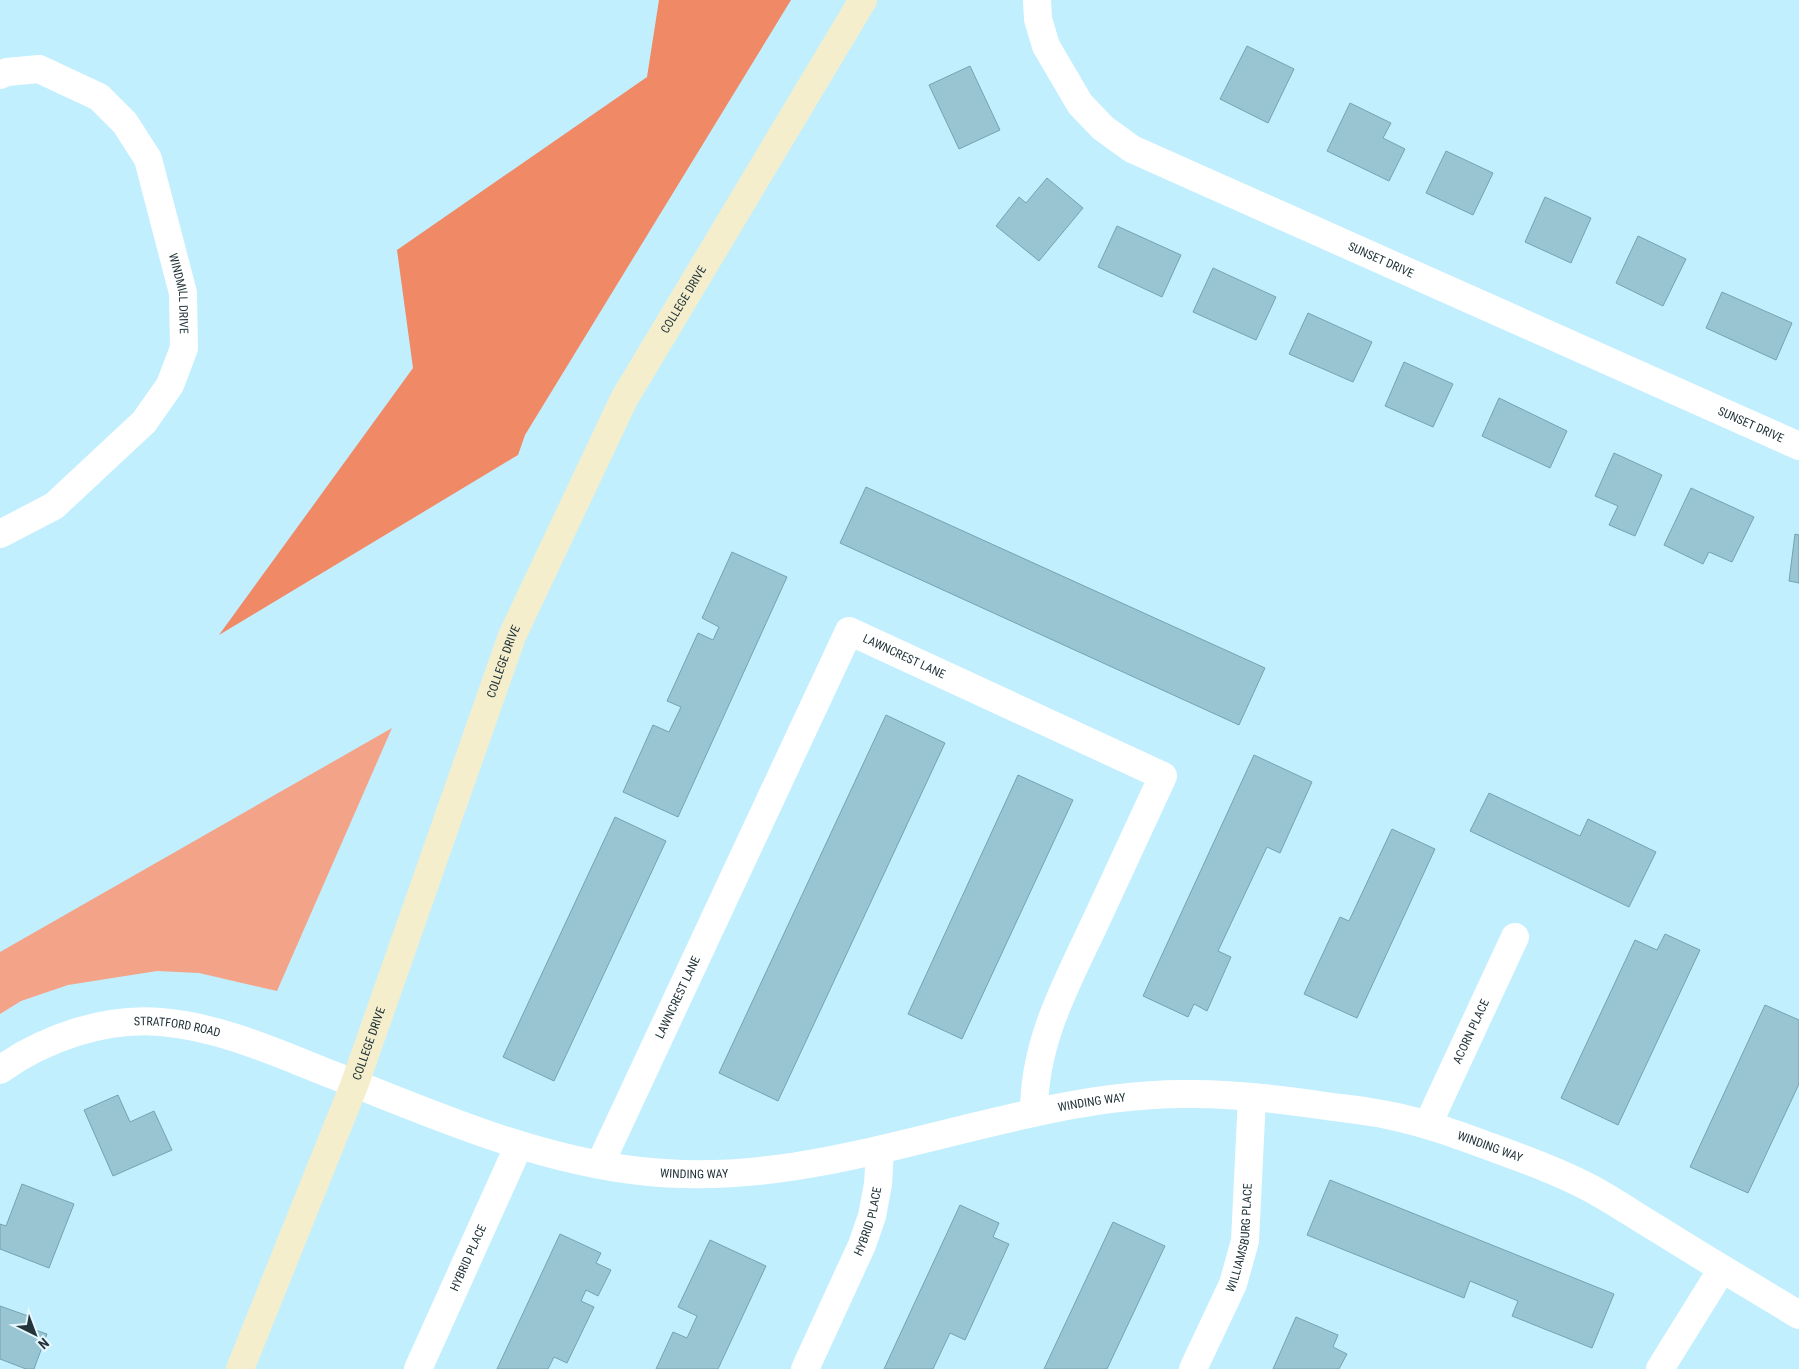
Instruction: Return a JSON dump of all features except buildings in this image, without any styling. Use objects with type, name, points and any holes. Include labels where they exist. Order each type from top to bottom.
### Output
[{"type":"main road","name":"COLLEGE DRIVE","points":[[240,1369],[354,1083],[512,636],[624,399],[863,0]]},
{"type":"street","name":"SUNSET DRIVE","points":[[1037,0],[1038,19],[1046,46],[1080,104],[1103,128],[1132,149],[1799,446]]},
{"type":"street","name":"WINDMILL DRIVE","points":[[0,75],[7,72],[38,69],[99,97],[125,123],[148,159],[183,294],[184,348],[170,385],[144,422],[54,506],[0,534]]},
{"type":"street","name":"LAWNCREST LANE","points":[[600,1164],[849,631],[1163,776],[1054,1010],[1037,1068],[1034,1112]]},
{"type":"street","name":"ACORN PLACE","points":[[1428,1124],[1515,937]]},
{"type":"street","name":"STRATFORD ROAD","points":[[0,1070],[33,1049],[100,1026],[132,1021],[161,1022],[228,1035],[354,1083]]},
{"type":"street","name":"WINDING WAY","points":[[354,1083],[473,1130],[519,1145],[558,1156],[640,1171],[719,1173],[796,1167],[880,1150],[1034,1112],[1145,1095],[1204,1094],[1252,1097],[1388,1115],[1428,1124],[1525,1158],[1582,1184],[1799,1315]]},
{"type":"street","name":"WILLIAMSBURG PLACE","points":[[1193,1369],[1233,1284],[1243,1248],[1247,1216],[1252,1097]]},
{"type":"street","name":"HYBRID PLACE","points":[[418,1369],[519,1145]]},
{"type":"street","name":"HYBRID PLACE","points":[[805,1369],[862,1245],[872,1216],[878,1184],[880,1150]]},
{"type":"street","points":[[1660,1369],[1722,1269]]},
{"type":"shaded area","points":[[659,0],[791,0],[525,435],[518,455],[219,635],[413,368],[397,250],[647,77]]},
{"type":"shaded area","points":[[392,728],[277,991],[199,973],[157,971],[68,985],[21,1001],[0,1014],[0,952]]}]
